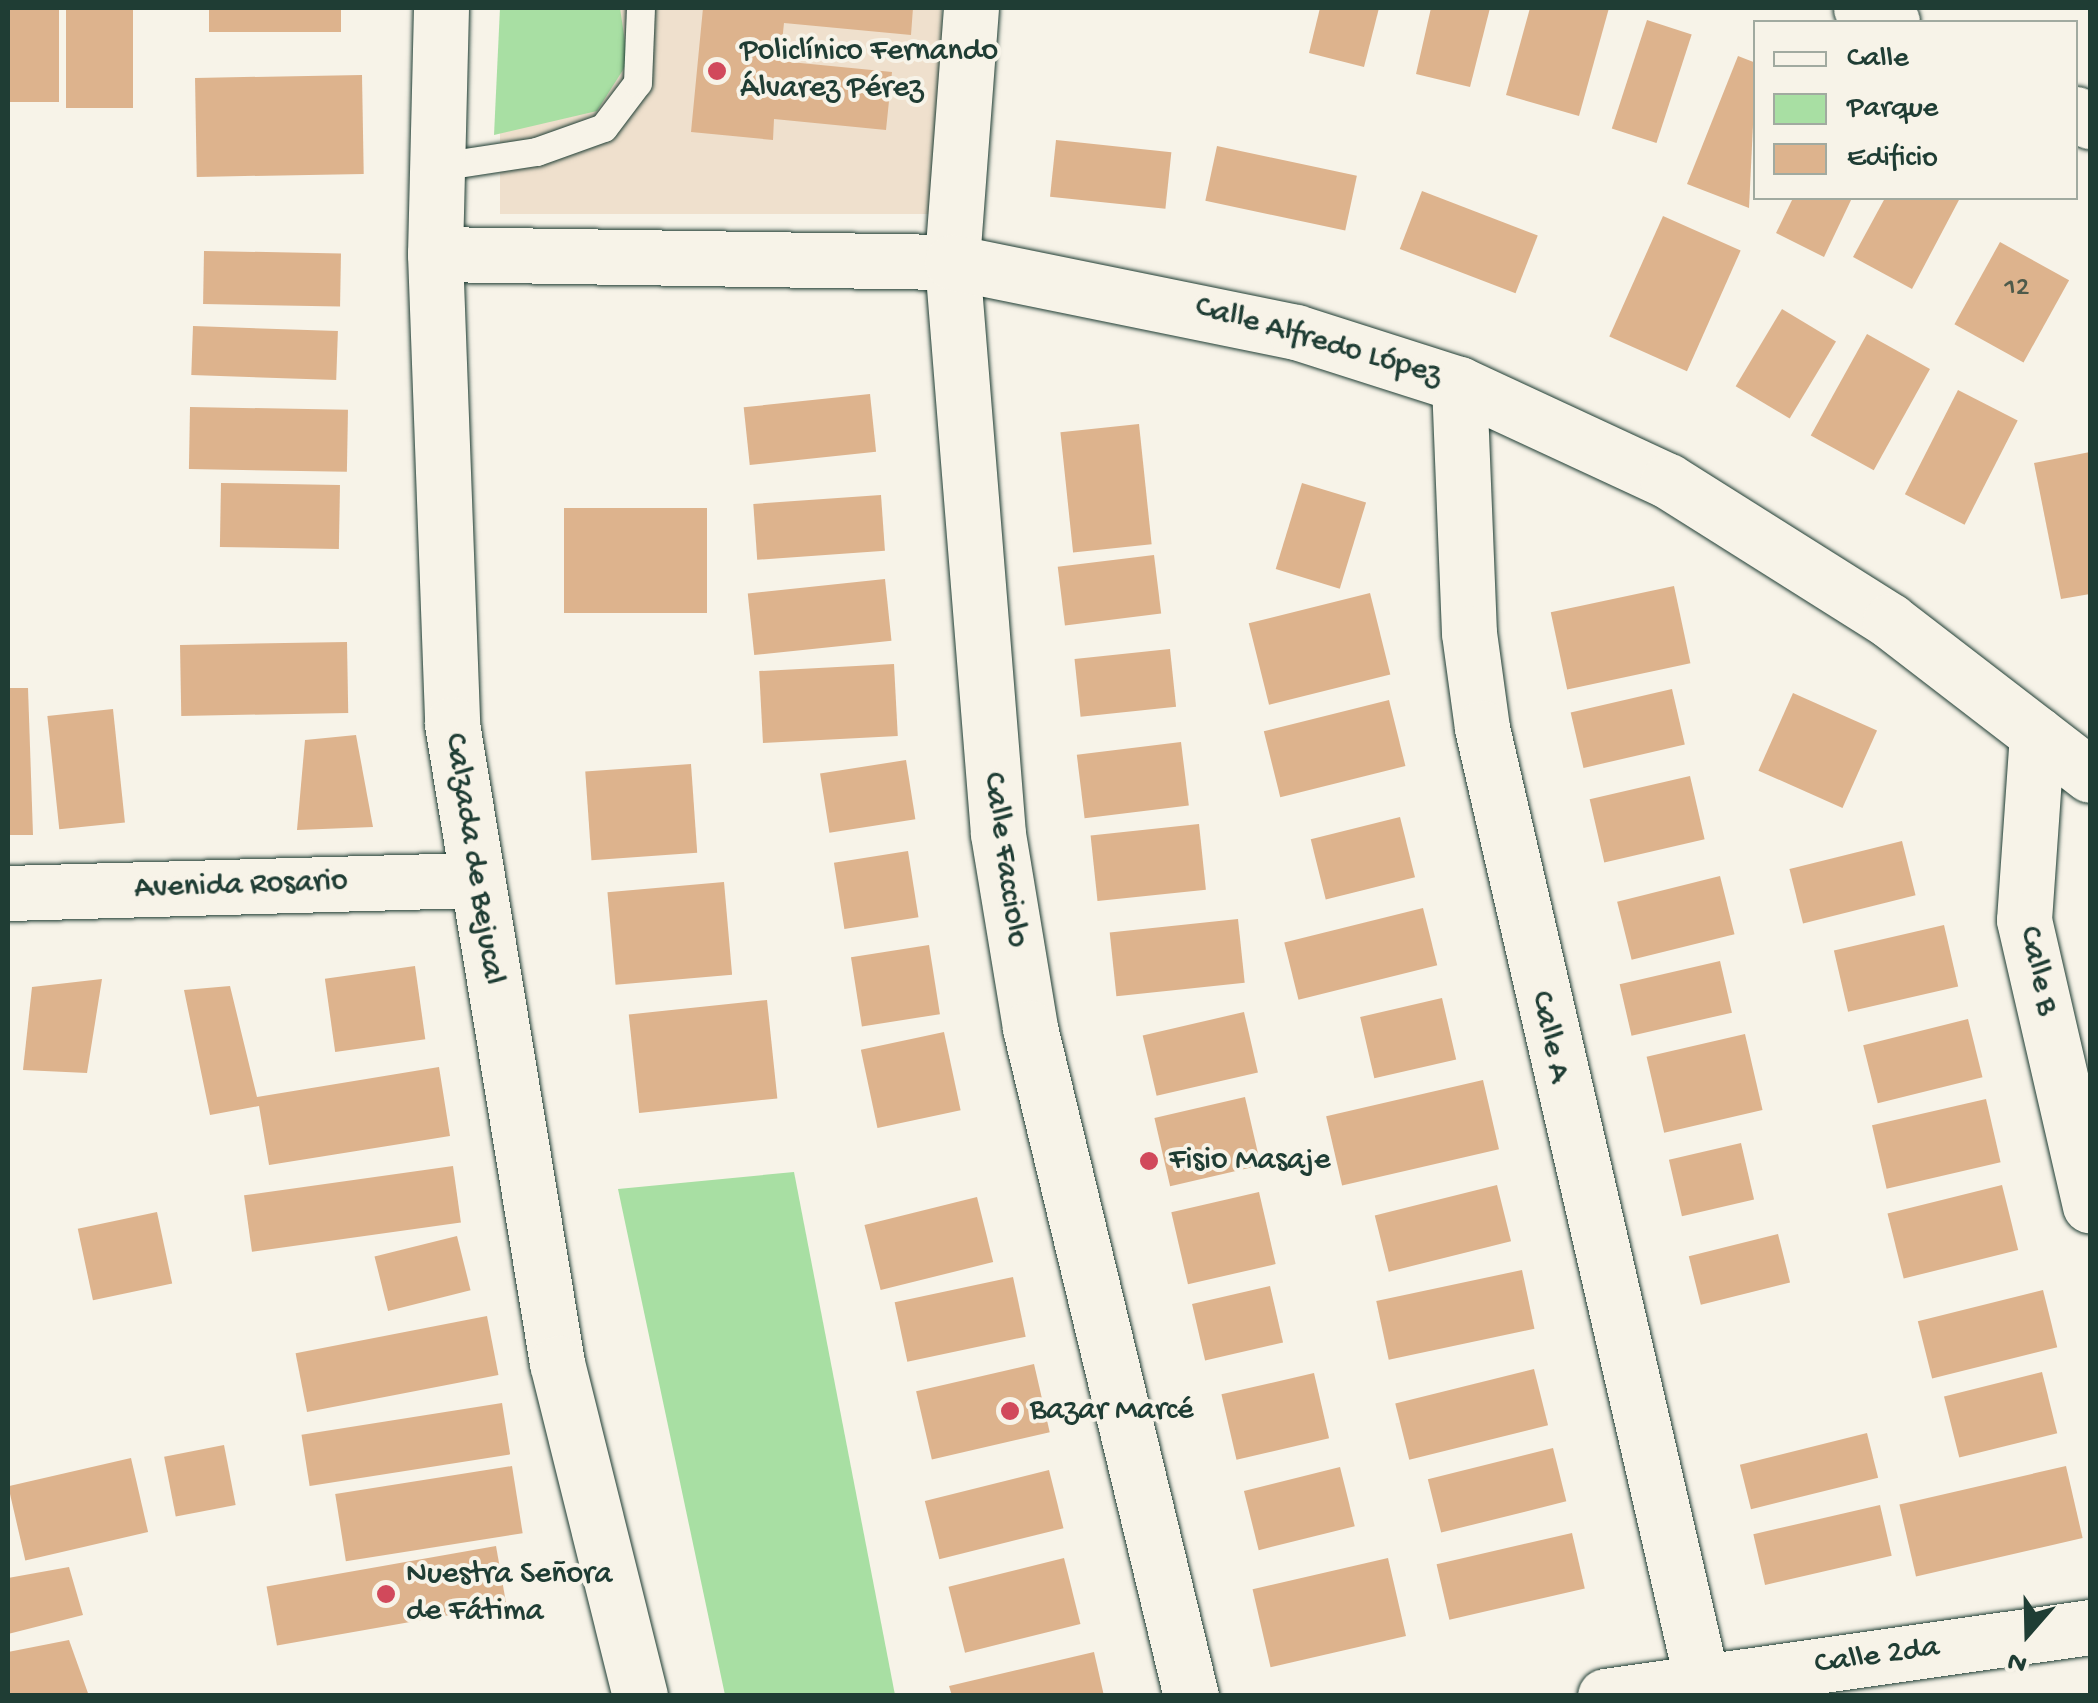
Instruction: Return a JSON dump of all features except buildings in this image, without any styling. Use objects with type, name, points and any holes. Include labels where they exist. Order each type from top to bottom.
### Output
[{"type":"street","name":"Calzada de Bejucal","points":[[441,8],[435,254],[442,577],[474,880],[556,1363],[640,1696]]},
{"type":"street","name":"Calle Facciolo","points":[[971,8],[952,262],[976,640],[1030,1028],[1191,1696]]},
{"type":"street","points":[[1862,8],[1888,20]]},
{"type":"street","name":"Calle Alfredo López","points":[[435,254],[952,262],[1184,303],[1459,384],[1668,481],[1784,549],[2090,775]]},
{"type":"street","name":"Calle A","points":[[1459,384],[1469,633],[1482,728],[1702,1682]]},
{"type":"street","name":"Calle B","points":[[2037,734],[2024,920],[2090,1205]]},
{"type":"street","name":"Avenida Rosario","points":[[8,893],[474,880]]},
{"type":"street","name":"Calle 2da","points":[[1605,1696],[2090,1627]]},
{"type":"lane","points":[[439,167],[537,152],[604,128],[638,83],[642,8]]},
{"type":"shaded area","name":"Policlínico Fernando Álvarez Pérez","points":[[500,8],[942,8],[942,214],[500,214]]},
{"type":"green space","points":[[500,8],[620,8],[628,62],[597,111],[494,135]]},
{"type":"green space","points":[[794,1172],[895,1695],[725,1695],[618,1189]]},
{"type":"place","name":"Policlínico Fernando Álvarez Pérez","points":[[717,71]]},
{"type":"place","name":"Fisio Masaje","points":[[1149,1161]]},
{"type":"place","name":"Bazar Marcé","points":[[1010,1411]]},
{"type":"place","name":"Nuestra Señora de Fátima","points":[[386,1594]]}]
